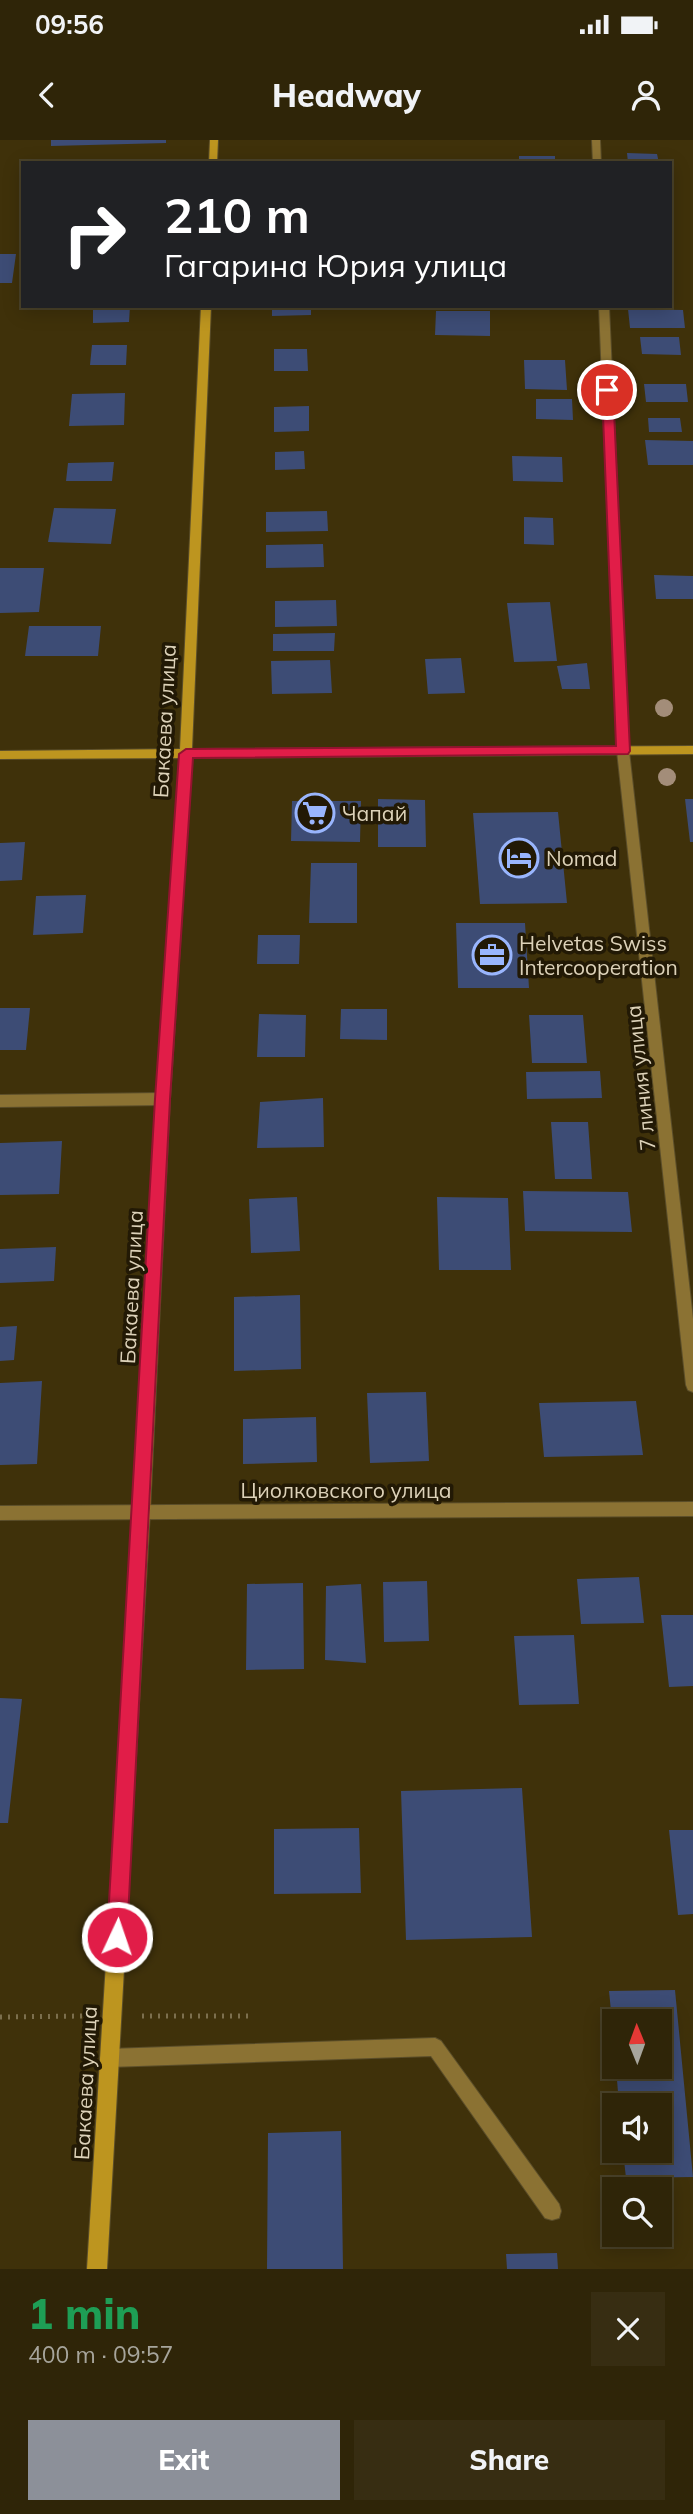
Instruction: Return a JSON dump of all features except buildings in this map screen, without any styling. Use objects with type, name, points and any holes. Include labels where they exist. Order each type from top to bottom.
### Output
[{"type":"main road","points":[[213,161],[214,140]]},
{"type":"main road","name":"Бакаева улица","points":[[97,2269],[142,1511],[163,1099],[186,754],[206,308]]},
{"type":"main road","points":[[0,755],[693,750]]},
{"type":"street","points":[[596,140],[597,161]]},
{"type":"street","name":"7 линия улица","points":[[604,308],[623,751],[693,1385]]},
{"type":"street","points":[[0,1101],[163,1099]]},
{"type":"street","name":"Циолковского улица","points":[[0,1513],[693,1509]]},
{"type":"street","points":[[109,2058],[435,2047],[552,2211]]},
{"type":"place","name":"Чапай","points":[[315,813]]},
{"type":"place","name":"Nomad","points":[[519,858]]},
{"type":"place","name":"Helvetas Swiss Intercooperation","points":[[492,955]]},
{"type":"route","points":[[117,1937],[163,1099],[186,754],[623,751],[607,390]]}]
